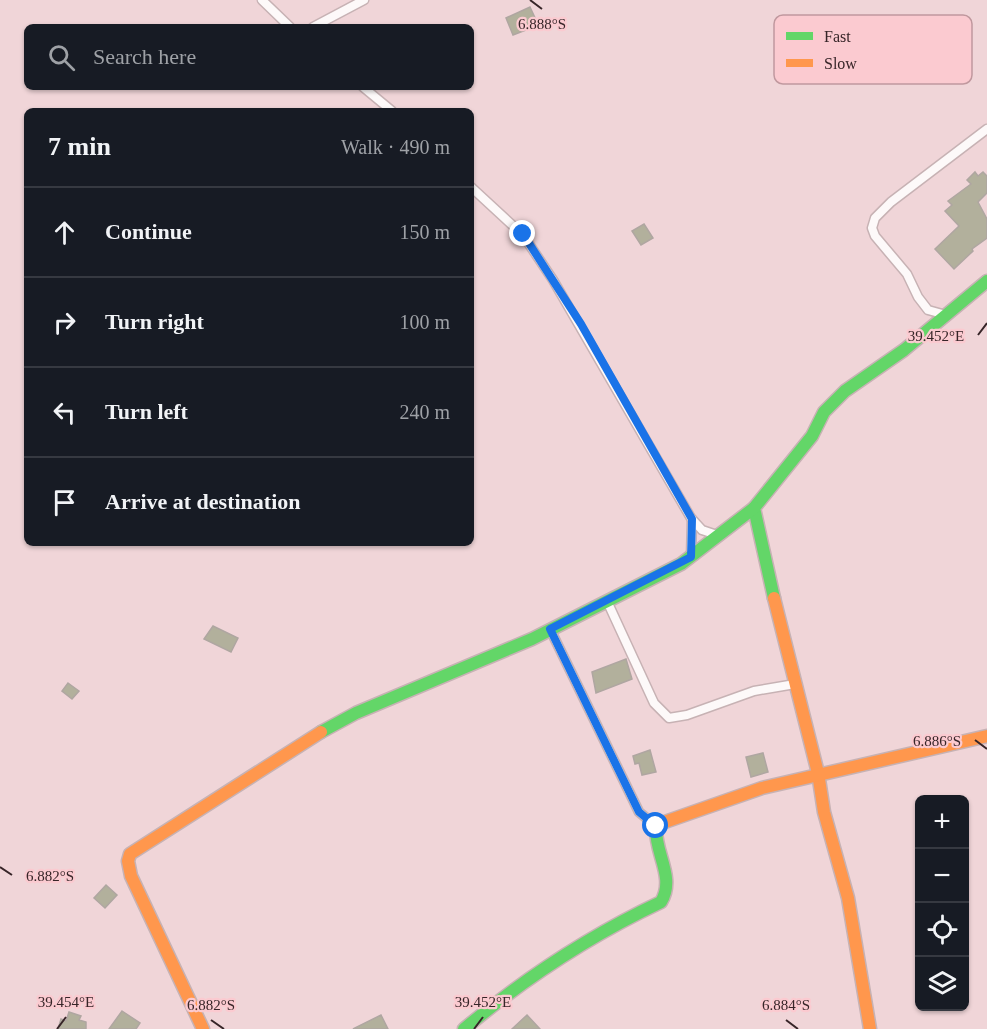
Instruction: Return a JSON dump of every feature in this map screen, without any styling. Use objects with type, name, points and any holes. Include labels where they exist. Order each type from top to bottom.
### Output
[{"type":"street","points":[[262,0],[287,24]]},
{"type":"street","points":[[319,24],[364,0]]},
{"type":"street","points":[[367,90],[388,108]]},
{"type":"street","points":[[946,315],[928,310],[918,297],[907,274],[875,236],[872,228],[875,218],[891,202],[987,129]]},
{"type":"street","points":[[474,190],[523,234],[553,280],[692,519],[702,530],[721,536]]},
{"type":"street","points":[[203,1029],[131,876],[130,854],[298,744],[356,714],[550,629],[691,557],[721,536],[754,508],[812,436],[824,412],[845,391],[904,350],[987,280]]},
{"type":"street","points":[[754,508],[818,773],[824,812],[848,898],[870,1029]]},
{"type":"street","points":[[691,557],[692,519]]},
{"type":"street","points":[[607,601],[654,703],[669,718],[687,715],[754,692],[795,684]]},
{"type":"street","points":[[550,629],[639,812],[656,826]]},
{"type":"street","points":[[656,826],[703,807],[818,773],[987,736]]},
{"type":"street","points":[[464,1029],[487,1009],[579,946],[661,902],[668,894],[669,884],[655,850],[656,826]]},
{"type":"building","points":[[530,7],[537,22],[530,25],[531,28],[513,35],[506,18]]},
{"type":"building","points":[[975,172],[978,176],[983,172],[987,176],[987,193],[978,202],[987,219],[987,238],[972,249],[973,251],[954,269],[935,249],[959,226],[945,211],[952,205],[948,201],[971,184],[967,180]]},
{"type":"building","points":[[644,224],[653,238],[641,245],[632,231]]},
{"type":"building","points":[[213,626],[238,638],[231,652],[204,639]]},
{"type":"building","points":[[626,659],[632,679],[596,693],[592,672]]},
{"type":"building","points":[[68,683],[79,691],[72,699],[62,691]]},
{"type":"building","points":[[650,750],[656,772],[642,775],[639,763],[635,764],[633,756]]},
{"type":"building","points":[[763,753],[768,772],[751,777],[746,757]]},
{"type":"building","points":[[106,885],[117,895],[105,908],[94,898]]},
{"type":"building","points":[[122,1011],[140,1023],[136,1029],[109,1029]]},
{"type":"building","points":[[69,1012],[81,1016],[79,1020],[86,1022],[86,1029],[58,1029],[61,1019],[66,1021]]},
{"type":"building","points":[[381,1015],[388,1029],[353,1029]]},
{"type":"building","points":[[527,1015],[540,1029],[512,1029]]},
{"type":"traffic: fast","points":[[774,598],[754,508],[812,436],[824,412],[845,391],[904,350],[987,281]]},
{"type":"traffic: fast","points":[[321,732],[356,713],[532,639],[681,564],[754,508]]},
{"type":"traffic: fast","points":[[464,1029],[510,992],[558,959],[608,929],[661,902],[666,883],[656,836],[656,826],[659,824]]},
{"type":"traffic: slow","points":[[774,598],[818,773],[824,812],[848,898],[870,1029]]},
{"type":"traffic: slow","points":[[203,1029],[131,876],[128,861],[130,854],[321,732]]},
{"type":"traffic: slow","points":[[659,824],[762,788],[987,736]]},
{"type":"route","points":[[523,234],[581,324],[692,519],[691,557],[550,629],[639,812],[656,826]]}]
